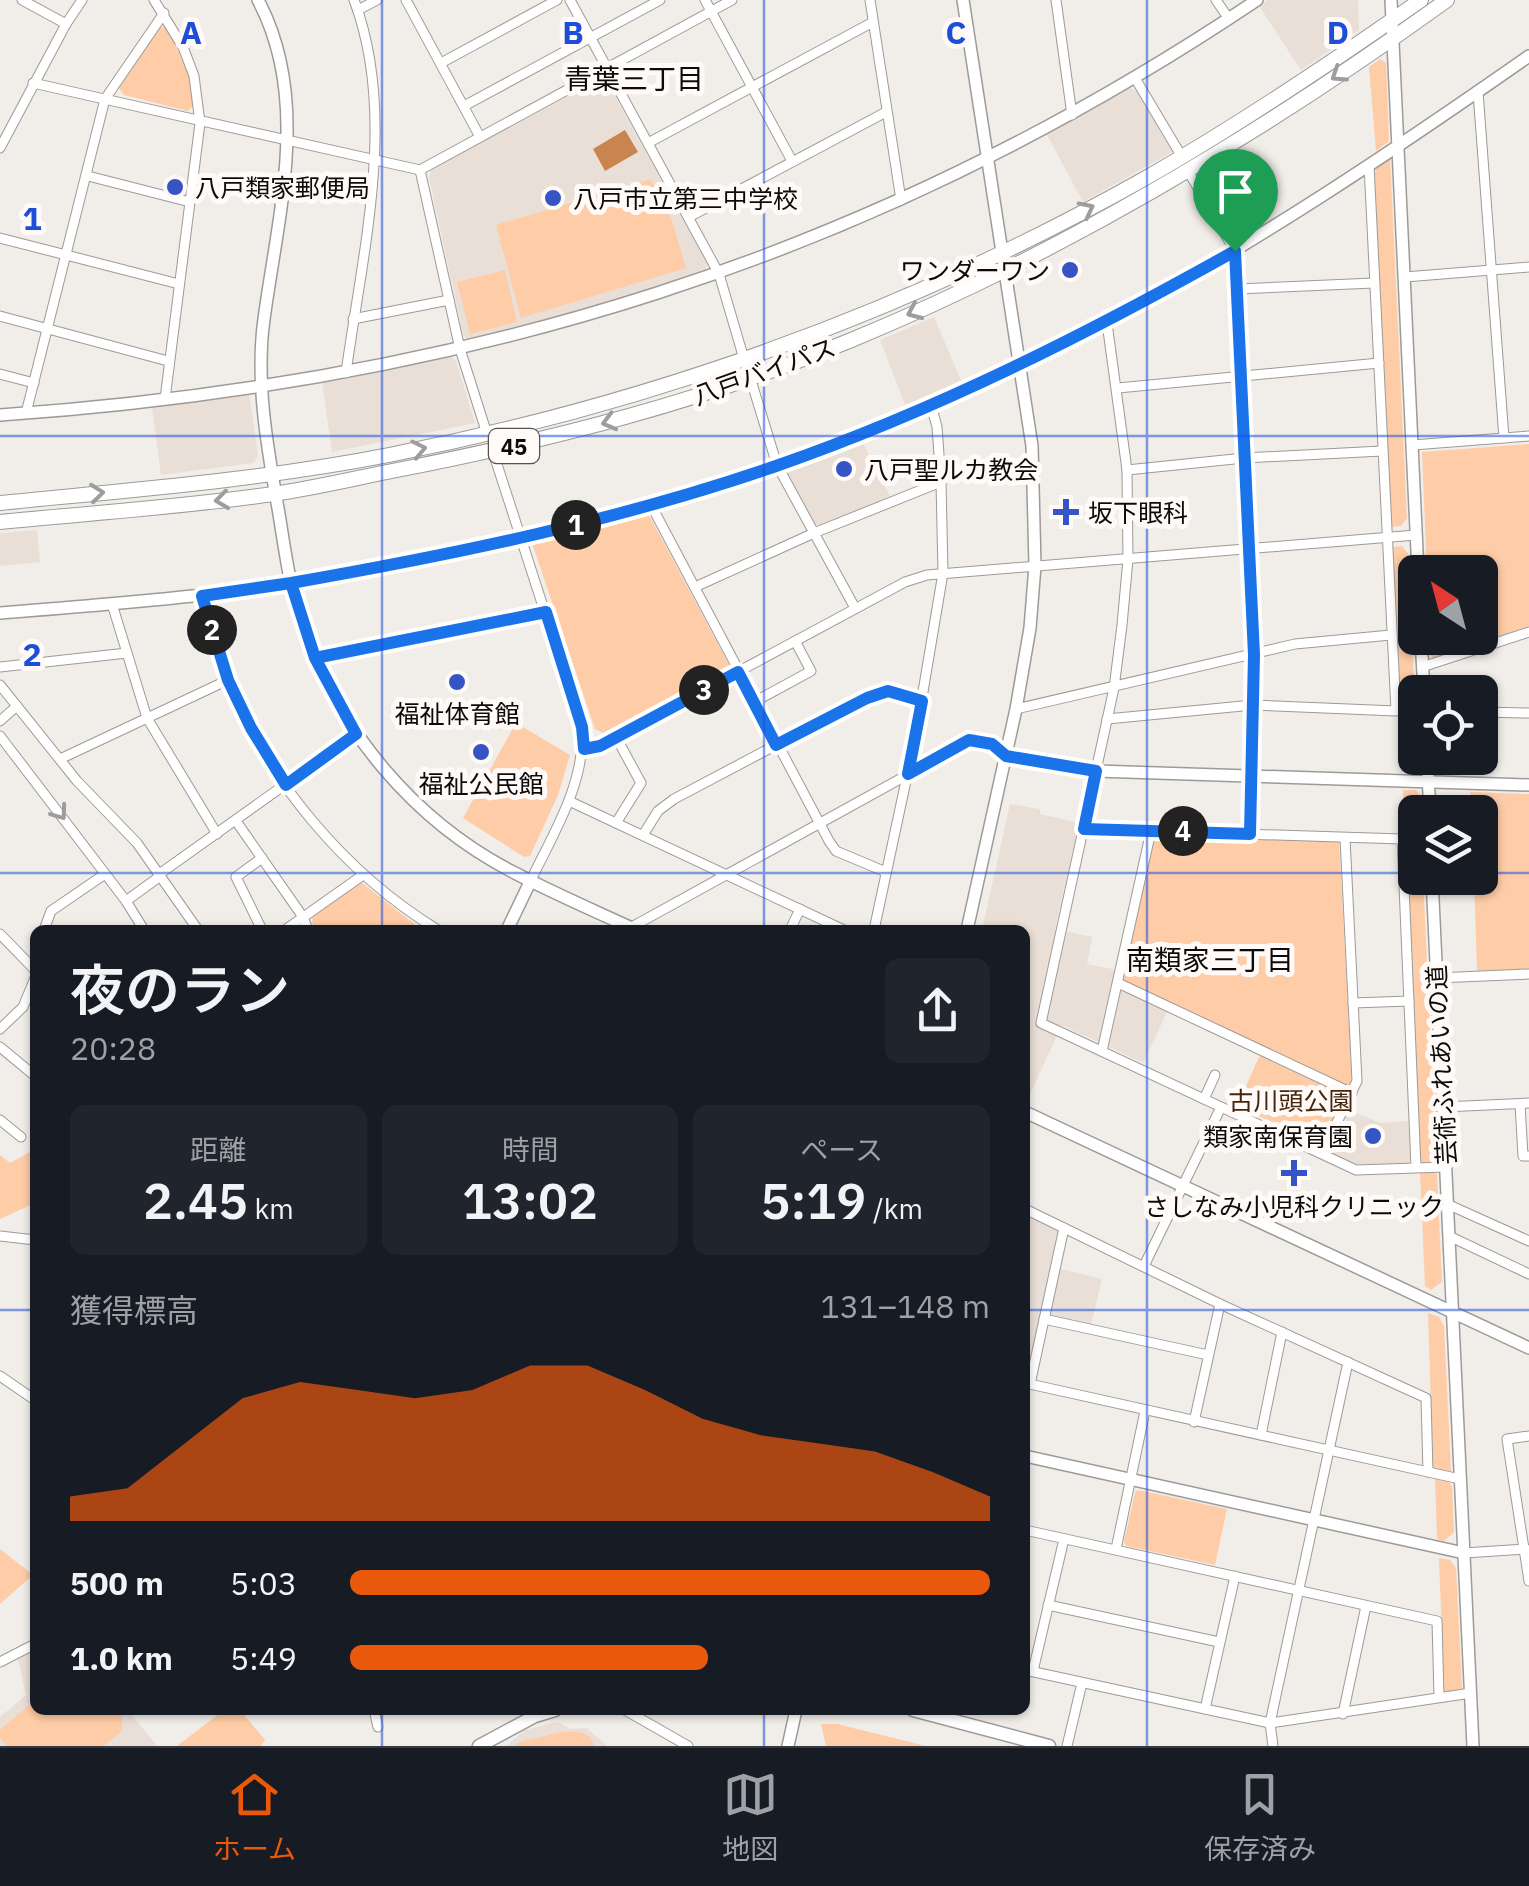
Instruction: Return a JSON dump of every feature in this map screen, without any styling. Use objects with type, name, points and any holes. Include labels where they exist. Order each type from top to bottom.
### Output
[{"type":"highway","name":"八戸バイパス","points":[[0,503],[272,475],[487,434],[586,409],[744,359],[860,315],[1000,254],[1185,164],[1421,0]]},
{"type":"highway","name":"八戸バイパス","points":[[0,522],[275,494],[493,452],[618,420],[848,342],[1003,272],[1394,39],[1448,0]]},
{"type":"main road","points":[[479,1746],[539,1715]]},
{"type":"main road","points":[[931,1715],[1049,1746]]},
{"type":"street","points":[[22,0],[66,24]]},
{"type":"street","points":[[0,148],[33,82],[82,0]]},
{"type":"street","points":[[154,0],[183,47],[194,76],[200,123],[165,399]]},
{"type":"street","points":[[258,0],[278,49],[287,100],[288,142],[262,333],[261,386],[291,583],[315,658],[356,734],[406,793],[446,828],[480,853],[623,925]]},
{"type":"street","points":[[346,373],[374,160],[376,109],[356,5],[377,0]]},
{"type":"street","points":[[406,0],[480,137]]},
{"type":"street","points":[[440,64],[557,0]]},
{"type":"street","points":[[570,0],[719,274],[744,359]]},
{"type":"street","points":[[464,106],[660,0]]},
{"type":"street","points":[[705,0],[792,161]]},
{"type":"street","points":[[33,82],[420,170],[732,0]]},
{"type":"street","points":[[870,0],[901,200]]},
{"type":"street","points":[[963,0],[1032,446],[1035,566],[1030,628],[1016,709],[968,925]]},
{"type":"street","points":[[1056,0],[1072,115]]},
{"type":"street","points":[[1216,0],[1229,19]]},
{"type":"street","points":[[0,414],[165,399],[346,373],[460,350],[598,314],[719,274],[901,200],[988,159],[1135,78],[1258,0]]},
{"type":"street","points":[[1391,0],[1417,555]]},
{"type":"street","points":[[26,413],[105,100],[164,13]]},
{"type":"street","points":[[648,143],[873,22]]},
{"type":"street","points":[[0,613],[202,596],[376,570],[522,539],[651,505],[777,465],[931,405],[1107,323],[1235,251],[1529,56]]},
{"type":"street","points":[[1135,78],[1235,251],[1254,655],[1250,834]]},
{"type":"street","points":[[1478,92],[1504,438]]},
{"type":"street","points":[[688,217],[886,112]]},
{"type":"street","points":[[1108,719],[1253,705],[1396,711],[1368,165]]},
{"type":"street","points":[[420,170],[460,350],[487,434]]},
{"type":"street","points":[[88,176],[190,202]]},
{"type":"street","points":[[0,238],[179,284]]},
{"type":"street","points":[[1406,277],[1529,267]]},
{"type":"street","points":[[1237,289],[1374,283]]},
{"type":"street","points":[[354,319],[449,300]]},
{"type":"street","points":[[0,316],[168,361]]},
{"type":"street","points":[[1107,323],[1127,470],[1128,559],[1114,688],[1041,1022],[1356,1170],[1446,1167]]},
{"type":"street","points":[[1118,388],[1379,363]]},
{"type":"street","points":[[0,374],[34,383]]},
{"type":"street","points":[[750,377],[777,465],[854,608]]},
{"type":"street","points":[[875,925],[908,774],[943,574],[942,482],[931,405]]},
{"type":"street","points":[[1413,445],[1529,436]]},
{"type":"street","points":[[1127,470],[1244,458],[1382,451]]},
{"type":"street","points":[[493,452],[582,727],[584,749],[568,801],[508,925]]},
{"type":"street","points":[[695,588],[814,533],[942,482]]},
{"type":"street","points":[[651,505],[836,852],[886,872]]},
{"type":"street","points":[[584,749],[600,746],[905,582],[943,574],[1416,535]]},
{"type":"street","points":[[202,596],[228,680],[251,728],[286,785],[320,832],[363,875],[431,925]]},
{"type":"street","points":[[112,604],[147,718],[217,834]]},
{"type":"street","points":[[315,658],[546,612]]},
{"type":"street","points":[[1422,667],[1529,632]]},
{"type":"street","points":[[1016,709],[1295,644],[1391,635]]},
{"type":"street","points":[[754,702],[811,671],[795,641]]},
{"type":"street","points":[[0,667],[127,653]]},
{"type":"street","points":[[1422,655],[1423,675]]},
{"type":"street","points":[[60,759],[228,680]]},
{"type":"street","points":[[0,685],[77,781],[120,822],[194,925]]},
{"type":"street","points":[[643,835],[658,811],[674,800],[867,698],[888,691],[922,701]]},
{"type":"street","points":[[0,720],[17,706]]},
{"type":"street","points":[[1498,712],[1529,713]]},
{"type":"street","points":[[126,901],[356,734]]},
{"type":"street","points":[[0,736],[141,925]]},
{"type":"street","points":[[616,737],[641,783],[616,822]]},
{"type":"street","points":[[638,925],[969,740],[992,744],[1006,756],[1096,771],[1529,785]]},
{"type":"street","points":[[1428,775],[1429,795]]},
{"type":"street","points":[[568,801],[834,925]]},
{"type":"street","points":[[236,821],[306,925]]},
{"type":"street","points":[[1084,829],[1402,839],[1416,1166]]},
{"type":"street","points":[[1102,1051],[1151,830]]},
{"type":"street","points":[[1322,1153],[1357,1082],[1345,838]]},
{"type":"street","points":[[260,925],[236,877],[262,858]]},
{"type":"street","points":[[46,925],[51,911],[105,874]]},
{"type":"street","points":[[291,925],[363,875]]},
{"type":"street","name":"芸術ふれあいの道","points":[[1433,895],[1473,1746]]},
{"type":"street","points":[[792,925],[800,909]]},
{"type":"street","points":[[0,934],[30,965]]},
{"type":"street","points":[[1436,978],[1529,974]]},
{"type":"street","points":[[1118,983],[1352,1094]]},
{"type":"street","points":[[1353,1004],[1409,1000]]},
{"type":"street","points":[[0,1028],[30,1004]]},
{"type":"street","points":[[0,1048],[30,1072]]},
{"type":"street","points":[[1204,1098],[1215,1076]]},
{"type":"street","points":[[1443,1108],[1525,1104],[1523,1156],[1529,1156]]},
{"type":"street","points":[[1144,1266],[1220,1106]]},
{"type":"street","points":[[1030,1114],[1529,1348]]},
{"type":"street","points":[[0,1120],[21,1137]]},
{"type":"street","points":[[1447,1204],[1529,1241]]},
{"type":"street","points":[[1030,1211],[1426,1398],[1428,1472]]},
{"type":"street","points":[[1030,1375],[1064,1228]]},
{"type":"street","points":[[0,1236],[30,1239]]},
{"type":"street","points":[[1449,1236],[1529,1274]]},
{"type":"street","points":[[1194,1422],[1220,1304]]},
{"type":"street","points":[[1044,1319],[1208,1355]]},
{"type":"street","points":[[1261,1436],[1282,1332]]},
{"type":"street","points":[[1273,1746],[1270,1723],[1348,1362]]},
{"type":"street","points":[[0,1376],[30,1397]]},
{"type":"street","points":[[1030,1383],[1460,1479]]},
{"type":"street","points":[[1116,1549],[1145,1411]]},
{"type":"street","points":[[1529,1436],[1507,1439],[1529,1581]]},
{"type":"street","points":[[1030,1457],[1464,1553],[1526,1549]]},
{"type":"street","points":[[1030,1531],[1437,1621],[1439,1697]]},
{"type":"street","points":[[1030,1667],[1064,1539]]},
{"type":"street","points":[[1205,1709],[1235,1576]]},
{"type":"street","points":[[1048,1605],[1218,1642]]},
{"type":"street","points":[[1343,1714],[1366,1606]]},
{"type":"street","points":[[0,1662],[30,1647]]},
{"type":"street","points":[[1030,1670],[1270,1723],[1470,1693]]},
{"type":"street","points":[[1068,1746],[1082,1682]]},
{"type":"street","points":[[375,1715],[378,1727]]},
{"type":"street","points":[[633,1715],[688,1746]]},
{"type":"street","points":[[788,1746],[795,1715]]},
{"type":"shaded area","points":[[1267,0],[1358,0],[1359,30],[1301,70],[1259,6]]},
{"type":"shaded area","name":"八戸市立第三中学校","points":[[604,76],[708,265],[705,271],[596,307],[468,340],[463,335],[429,177],[431,170]]},
{"type":"shaded area","points":[[1129,88],[1136,90],[1172,152],[1083,202],[1046,133]]},
{"type":"shaded area","points":[[625,130],[638,152],[605,171],[593,149]]},
{"type":"shaded area","points":[[934,317],[962,383],[906,407],[880,340]]},
{"type":"shaded area","points":[[451,357],[456,361],[475,423],[332,452],[322,382]]},
{"type":"shaded area","points":[[249,392],[258,456],[253,463],[161,475],[152,407]]},
{"type":"shaded area","points":[[861,439],[890,496],[821,526],[813,524],[786,472],[790,465]]},
{"type":"shaded area","points":[[37,530],[40,562],[0,566],[0,533]]},
{"type":"shaded area","points":[[1010,804],[1040,809],[1040,814],[1079,823],[1055,929],[1092,937],[1087,964],[1117,970],[1114,985],[1168,1010],[1143,1063],[1062,1025],[1030,1094],[1030,925],[983,925]]},
{"type":"shaded area","name":"類家南保育園","points":[[1350,1110],[1379,1123],[1408,1121],[1408,1164],[1358,1166],[1332,1154]]},
{"type":"shaded area","points":[[1030,1217],[1060,1232],[1053,1267],[1102,1279],[1091,1325],[1042,1315],[1030,1365]]},
{"type":"shaded area","points":[[30,1649],[30,1715],[132,1715],[157,1746],[0,1746],[0,1717],[26,1695],[17,1655]]},
{"type":"shaded area","points":[[558,1722],[570,1729],[587,1728],[607,1746],[506,1746],[525,1730]]},
{"type":"green space","points":[[159,27],[168,28],[190,79],[193,106],[188,111],[124,95],[119,88]]},
{"type":"green space","points":[[1380,59],[1386,63],[1389,141],[1376,151],[1369,67]]},
{"type":"green space","points":[[1390,158],[1407,518],[1401,526],[1391,527],[1374,175],[1377,167]]},
{"type":"green space","points":[[651,179],[672,221],[686,268],[521,318],[496,225]]},
{"type":"green space","points":[[505,270],[517,322],[470,334],[457,282]]},
{"type":"green space","points":[[1529,444],[1529,626],[1498,637],[1498,555],[1426,555],[1422,452]]},
{"type":"green space","points":[[644,513],[650,517],[729,665],[603,733],[595,729],[533,546],[535,540]]},
{"type":"green space","points":[[1402,546],[1408,554],[1398,555],[1398,655],[1413,655],[1414,675],[1398,675],[1398,688],[1393,547]]},
{"type":"green space","points":[[516,723],[570,755],[558,795],[530,856],[524,857],[463,818]]},
{"type":"green space","points":[[1403,790],[1416,790],[1420,795],[1403,795]]},
{"type":"green space","points":[[1470,792],[1529,794],[1529,969],[1477,971],[1475,895],[1498,895],[1498,795]]},
{"type":"green space","points":[[1157,834],[1339,841],[1352,1083],[1348,1086],[1126,982],[1123,978]]},
{"type":"green space","points":[[362,883],[416,925],[313,925],[312,916]]},
{"type":"green space","points":[[1408,895],[1424,895],[1436,1161],[1422,1163]]},
{"type":"green space","name":"古川頭公園","points":[[1260,1055],[1343,1093],[1345,1098],[1322,1145],[1237,1106]]},
{"type":"green space","points":[[30,1152],[30,1205],[0,1219],[0,1155],[10,1163]]},
{"type":"green space","points":[[1420,1171],[1434,1171],[1437,1175],[1442,1282],[1431,1290],[1425,1286]]},
{"type":"green space","points":[[1428,1313],[1439,1317],[1444,1326],[1451,1472],[1435,1470],[1433,1466]]},
{"type":"green space","points":[[1435,1479],[1452,1486],[1454,1532],[1444,1541],[1437,1539]]},
{"type":"green space","points":[[1138,1490],[1227,1509],[1215,1565],[1126,1546]]},
{"type":"green space","points":[[0,1549],[30,1573],[30,1578],[0,1604]]},
{"type":"green space","points":[[1439,1558],[1450,1560],[1456,1568],[1462,1688],[1447,1694],[1444,1690]]},
{"type":"green space","points":[[30,1704],[30,1715],[122,1715],[122,1731],[104,1746],[7,1746],[0,1738],[0,1730]]},
{"type":"green space","points":[[217,1715],[244,1715],[265,1740],[261,1746],[177,1746]]},
{"type":"green space","points":[[821,1724],[837,1724],[926,1746],[826,1746]]},
{"type":"green space","points":[[562,1732],[586,1734],[594,1746],[514,1746],[520,1742]]},
{"type":"place","name":"八戸類家郵便局","points":[[175,187]]},
{"type":"place","name":"八戸市立第三中学校","points":[[553,198]]},
{"type":"place","name":"ワンダーワン","points":[[1070,270]]},
{"type":"place","name":"八戸聖ルカ教会","points":[[844,469]]},
{"type":"place","name":"坂下眼科","points":[[1066,512]]},
{"type":"place","name":"福祉体育館","points":[[457,682]]},
{"type":"place","name":"福祉公民館","points":[[481,752]]},
{"type":"place","name":"類家南保育園","points":[[1373,1136]]},
{"type":"place","name":"さしなみ小児科クリニック","points":[[1294,1173]]},
{"type":"district","name":"青葉三丁目","points":[[634,78]]},
{"type":"district","name":"南類家三丁目","points":[[1210,959]]},
{"type":"route","points":[[1235,251],[1107,323],[1020,365],[931,405],[777,465],[528,538],[376,570],[291,583],[315,658],[356,734],[286,785],[251,728],[228,680],[202,596],[291,583],[302,624],[315,658],[546,612],[582,727],[584,749],[600,746],[738,672],[776,745],[888,691],[922,701],[908,774],[969,740],[992,744],[1006,756],[1096,771],[1084,829],[1250,834],[1254,655],[1235,251]]}]
